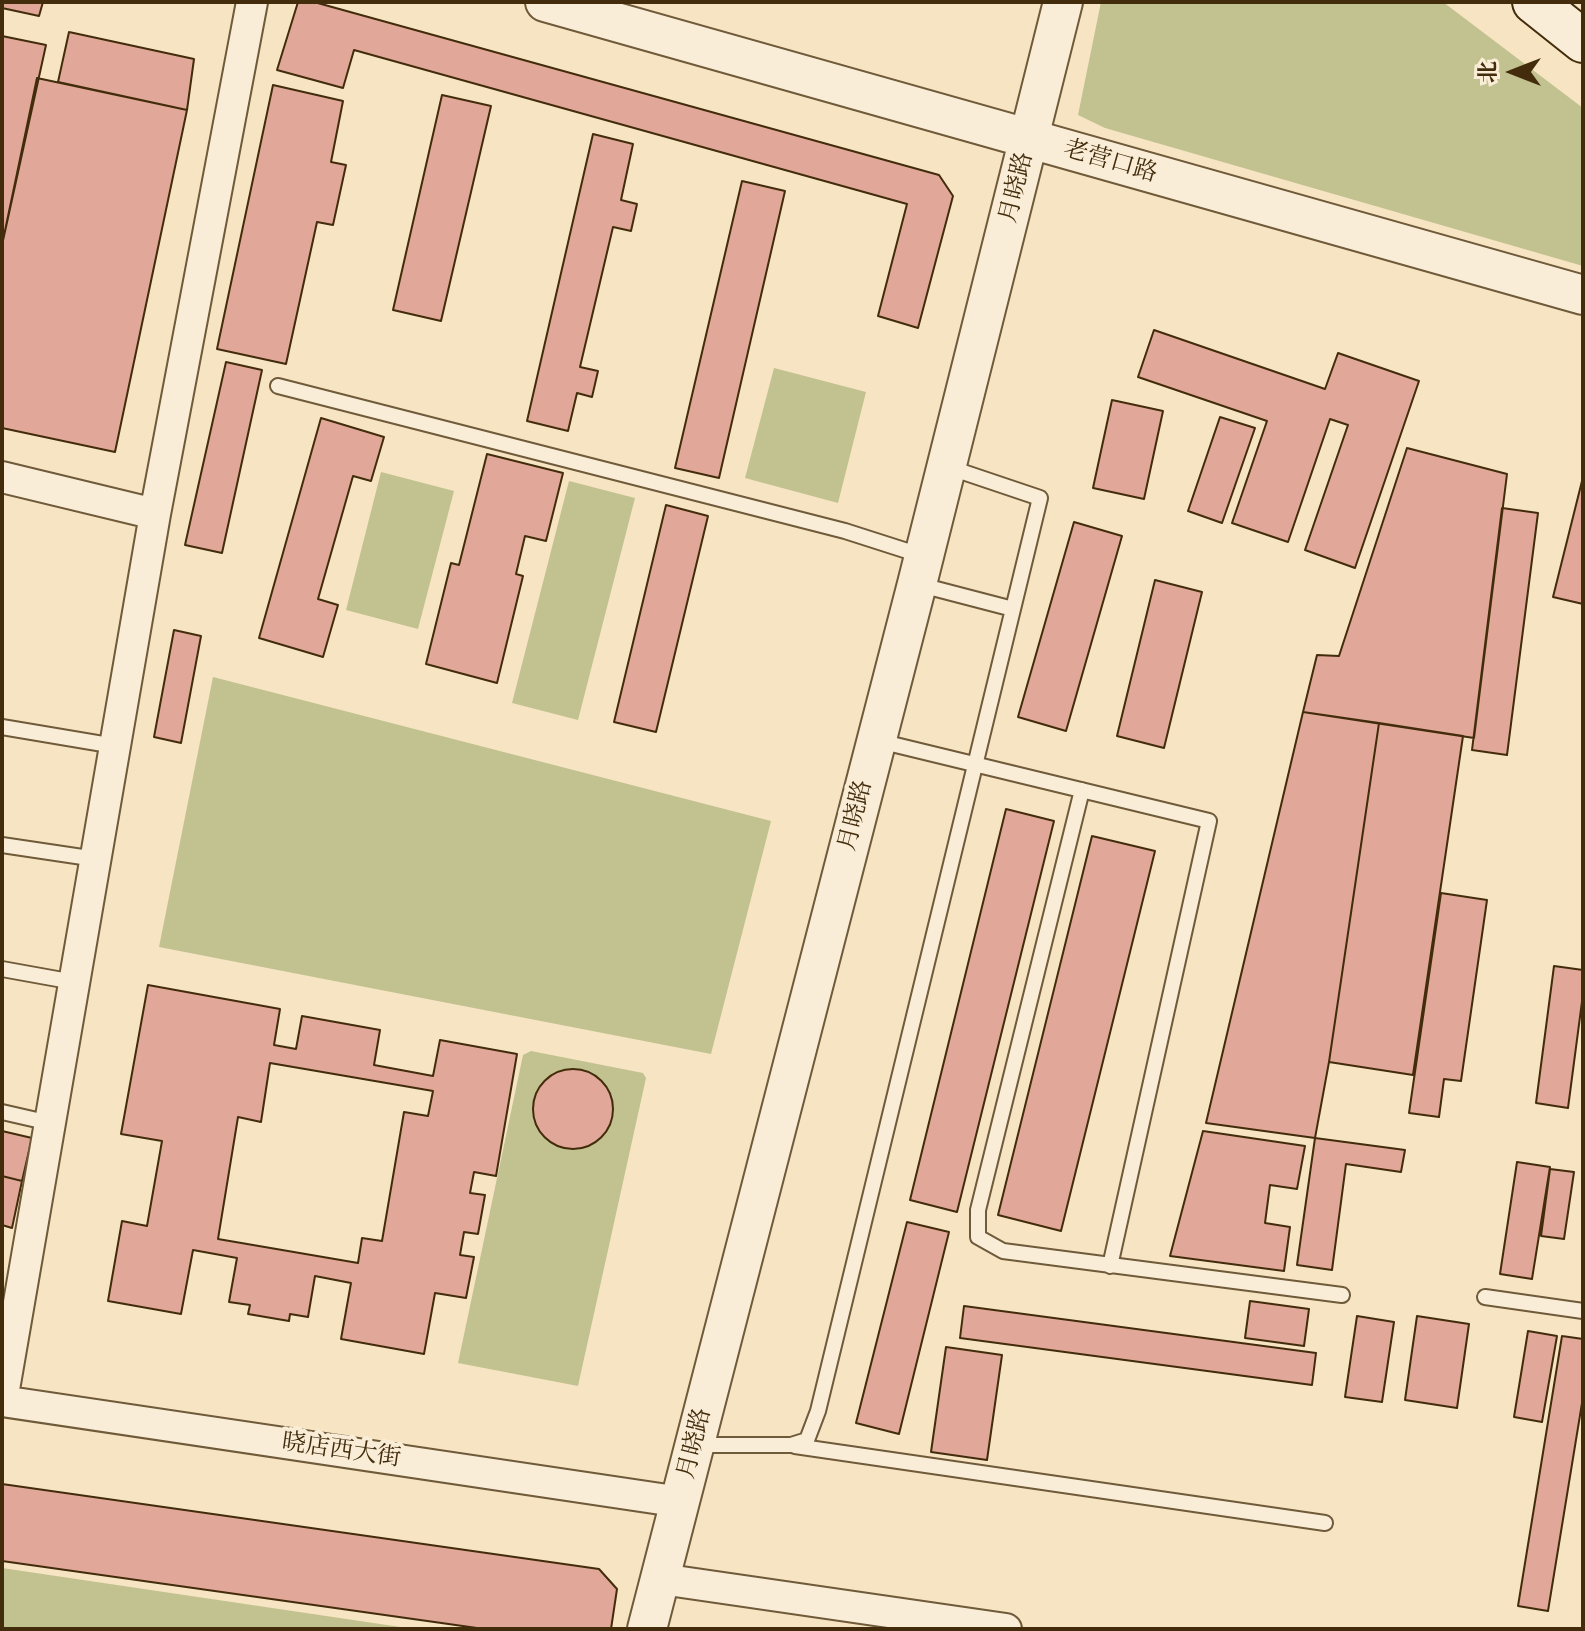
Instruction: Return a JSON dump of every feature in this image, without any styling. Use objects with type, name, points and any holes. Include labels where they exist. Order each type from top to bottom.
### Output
[{"type":"main road","points":[[1534,2],[1583,41]]},
{"type":"street","points":[[2,1401],[155,514],[252,2]]},
{"type":"street","name":"老营口路","points":[[545,2],[626,18],[1030,140],[1583,295]]},
{"type":"street","name":"月晓路","points":[[647,1629],[877,740],[1063,2]]},
{"type":"street","points":[[2,477],[155,514]]},
{"type":"street","name":"晓店西大街","points":[[2,1401],[681,1502]]},
{"type":"street","points":[[661,1579],[1006,1629]]},
{"type":"lane","points":[[278,386],[845,531],[920,570],[1013,609]]},
{"type":"lane","points":[[791,1445],[807,1440],[818,1411],[1040,498],[946,467]]},
{"type":"lane","points":[[2,727],[115,746]]},
{"type":"lane","points":[[877,740],[1209,821],[1110,1266]]},
{"type":"lane","points":[[1082,790],[978,1210],[978,1237],[1003,1251],[1342,1295]]},
{"type":"lane","points":[[2,845],[96,859]]},
{"type":"lane","points":[[2,969],[74,982]]},
{"type":"lane","points":[[2,1112],[50,1123]]},
{"type":"lane","points":[[1485,1297],[1583,1311]]},
{"type":"lane","points":[[695,1445],[791,1445],[1325,1523]]},
{"type":"green space","points":[[1101,2],[1443,2],[1583,108],[1583,266],[1105,128],[1078,115]]},
{"type":"green space","points":[[774,368],[866,392],[838,503],[745,478]]},
{"type":"green space","points":[[381,472],[454,491],[418,629],[346,610]]},
{"type":"green space","points":[[569,481],[635,498],[578,720],[512,703]]},
{"type":"green space","points":[[213,677],[771,821],[711,1054],[159,947]]},
{"type":"green space","points":[[531,1051],[643,1073],[646,1078],[578,1386],[458,1363],[523,1055]]},
{"type":"green space","points":[[2,1568],[414,1629],[2,1629]]},
{"type":"building","points":[[2,2],[43,2],[39,16],[2,8]]},
{"type":"building","points":[[298,2],[314,2],[939,175],[953,196],[918,328],[878,316],[907,204],[354,50],[343,88],[277,70]]},
{"type":"building","points":[[69,32],[194,59],[187,110],[58,82]]},
{"type":"building","points":[[2,36],[46,45],[2,245]]},
{"type":"building","points":[[37,78],[187,110],[115,452],[2,428],[2,245]]},
{"type":"building","points":[[273,85],[343,101],[331,162],[346,165],[333,225],[317,222],[286,364],[217,349]]},
{"type":"building","points":[[442,95],[491,106],[441,321],[393,310]]},
{"type":"building","points":[[593,134],[633,144],[621,200],[637,204],[631,231],[613,227],[580,367],[598,371],[592,397],[577,393],[568,431],[527,421]]},
{"type":"building","points":[[742,181],[785,191],[719,478],[675,468]]},
{"type":"building","points":[[1154,330],[1325,389],[1338,353],[1419,381],[1355,568],[1305,550],[1348,425],[1330,419],[1288,542],[1232,523],[1267,421],[1138,377]]},
{"type":"building","points":[[226,362],[262,370],[222,553],[185,545]]},
{"type":"building","points":[[1112,400],[1163,411],[1144,499],[1093,488]]},
{"type":"building","points":[[1220,417],[1255,428],[1222,523],[1188,511]]},
{"type":"building","points":[[321,418],[384,437],[371,481],[353,476],[318,599],[338,605],[323,657],[259,638]]},
{"type":"building","points":[[1407,448],[1507,474],[1474,738],[1303,712],[1317,655],[1339,656]]},
{"type":"building","points":[[487,454],[563,473],[546,541],[525,536],[516,574],[523,576],[497,683],[426,664],[451,563],[459,565]]},
{"type":"building","points":[[1583,477],[1583,604],[1553,597]]},
{"type":"building","points":[[666,505],[708,516],[656,732],[614,722]]},
{"type":"building","points":[[1502,508],[1538,513],[1507,755],[1472,750]]},
{"type":"building","points":[[1074,522],[1122,536],[1066,731],[1018,717]]},
{"type":"building","points":[[1155,580],[1202,592],[1164,748],[1117,736]]},
{"type":"building","points":[[174,630],[201,636],[181,743],[154,737]]},
{"type":"building","points":[[1303,712],[1379,723],[1315,1138],[1206,1123]]},
{"type":"building","points":[[1379,723],[1463,736],[1413,1075],[1329,1062]]},
{"type":"building","points":[[1006,809],[1054,821],[957,1212],[910,1200]]},
{"type":"building","points":[[1092,836],[1155,851],[1061,1231],[998,1215]]},
{"type":"building","points":[[1441,893],[1487,900],[1461,1081],[1444,1079],[1439,1117],[1409,1113]]},
{"type":"building","points":[[1554,966],[1583,970],[1583,994],[1568,1108],[1536,1103]]},
{"type":"building","points":[[148,985],[280,1009],[274,1045],[296,1049],[302,1016],[380,1030],[374,1065],[433,1076],[440,1040],[517,1054],[496,1176],[474,1172],[470,1193],[485,1195],[478,1234],[464,1232],[460,1255],[474,1257],[466,1298],[435,1293],[424,1354],[341,1339],[351,1283],[315,1276],[308,1317],[290,1314],[289,1321],[248,1314],[250,1305],[229,1302],[237,1258],[193,1250],[181,1314],[108,1301],[122,1221],[147,1226],[162,1141],[121,1134]],"holes":[[[270,1063],[433,1091],[428,1116],[404,1112],[382,1241],[362,1238],[358,1263],[218,1239],[238,1117],[261,1122]]]},
{"type":"building","points":[[573,1069],[588,1072],[601,1081],[610,1094],[613,1109],[610,1124],[601,1137],[588,1146],[573,1149],[558,1146],[545,1137],[536,1124],[533,1109],[536,1094],[545,1081],[558,1072]]},
{"type":"building","points":[[2,1131],[32,1138],[22,1181],[2,1176]]},
{"type":"building","points":[[1203,1131],[1305,1146],[1297,1189],[1270,1185],[1265,1223],[1290,1227],[1284,1271],[1170,1256]]},
{"type":"building","points":[[1315,1138],[1405,1150],[1401,1172],[1346,1164],[1332,1270],[1297,1265]]},
{"type":"building","points":[[1517,1162],[1550,1167],[1532,1279],[1500,1274]]},
{"type":"building","points":[[1550,1169],[1574,1172],[1564,1239],[1541,1236]]},
{"type":"building","points":[[2,1176],[22,1181],[12,1228],[2,1225]]},
{"type":"building","points":[[907,1222],[949,1232],[899,1434],[856,1423]]},
{"type":"building","points":[[1250,1301],[1309,1309],[1304,1346],[1245,1338]]},
{"type":"building","points":[[964,1306],[1316,1353],[1312,1385],[960,1338]]},
{"type":"building","points":[[1357,1316],[1394,1322],[1382,1402],[1345,1397]]},
{"type":"building","points":[[1417,1316],[1469,1324],[1457,1408],[1405,1400]]},
{"type":"building","points":[[1528,1331],[1557,1336],[1542,1422],[1514,1417]]},
{"type":"building","points":[[1562,1336],[1583,1339],[1583,1397],[1548,1611],[1518,1606]]},
{"type":"building","points":[[946,1347],[1002,1355],[987,1460],[931,1452]]},
{"type":"building","points":[[2,1484],[599,1569],[617,1589],[611,1629],[484,1629],[2,1561]]}]
